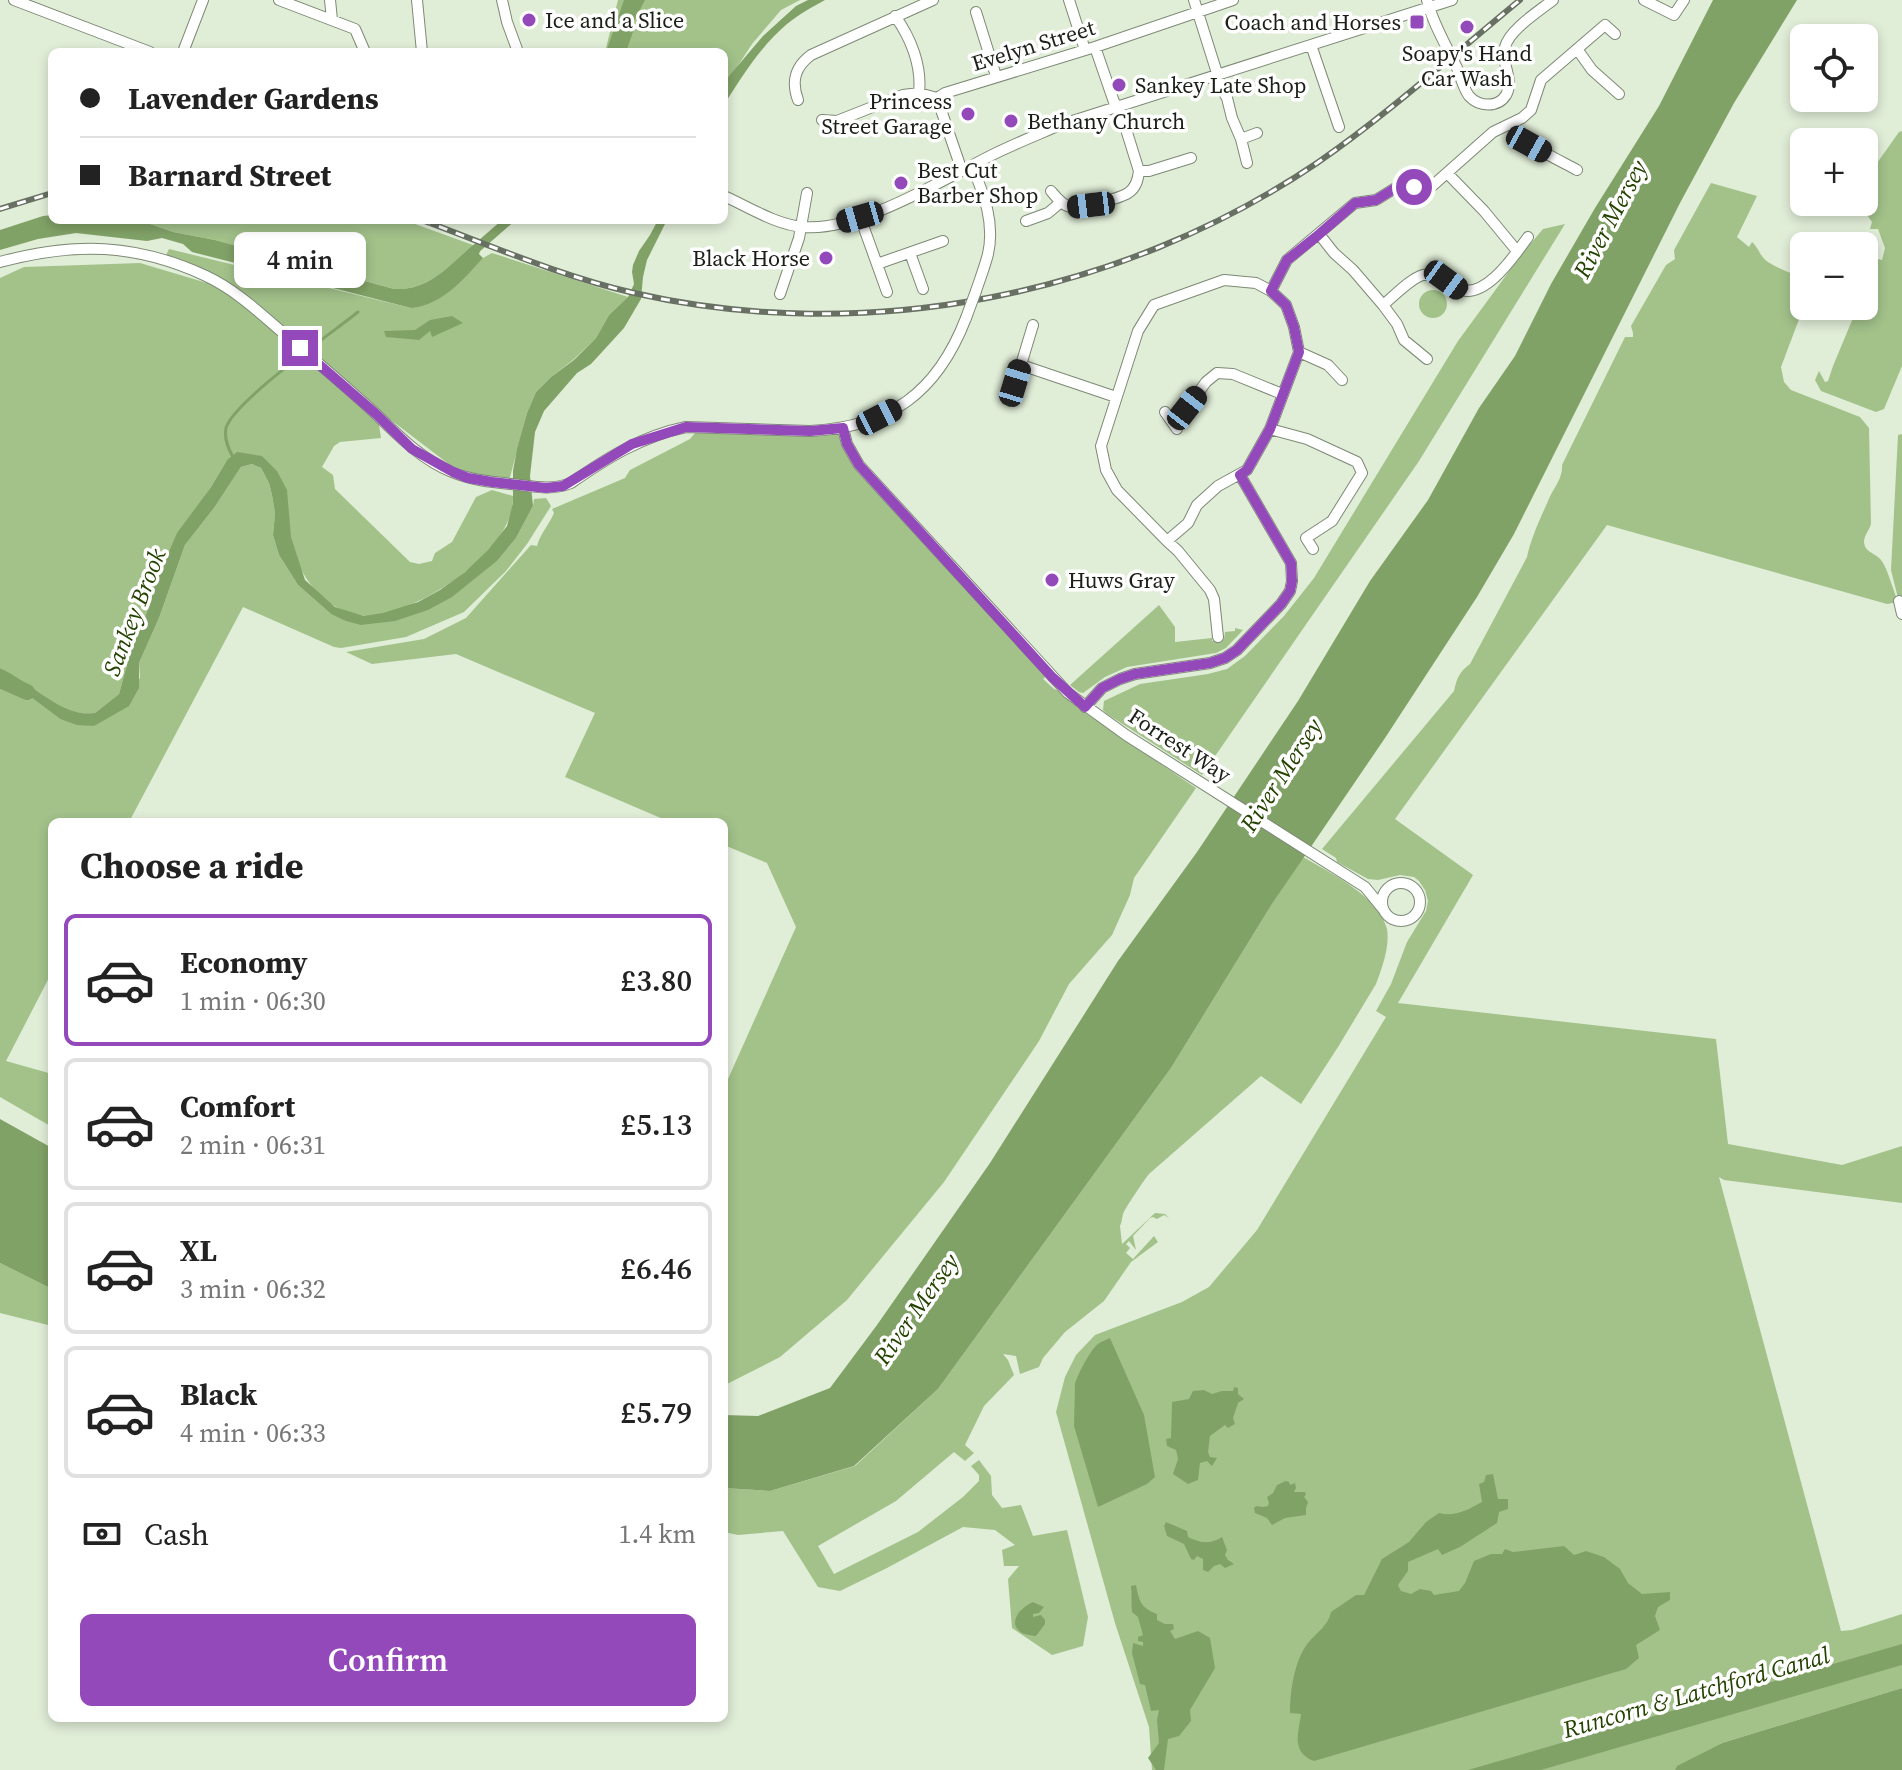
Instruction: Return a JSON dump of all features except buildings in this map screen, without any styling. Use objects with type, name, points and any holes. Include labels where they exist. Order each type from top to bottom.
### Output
[{"type":"street","points":[[14,0],[136,48]]},
{"type":"street","points":[[185,48],[203,0]]},
{"type":"street","points":[[279,0],[355,29],[363,48]]},
{"type":"street","points":[[330,0],[332,20]]},
{"type":"street","points":[[417,0],[422,48]]},
{"type":"street","points":[[502,0],[517,48]]},
{"type":"street","points":[[782,96],[797,95],[794,82],[796,70],[811,55],[933,0]]},
{"type":"street","points":[[1051,191],[1071,207],[1091,205],[1128,193],[1138,182],[1139,171],[1120,110],[1069,0]]},
{"type":"street","name":"Evelyn Street","points":[[937,98],[996,76],[1090,48],[1196,6],[1233,0]]},
{"type":"street","points":[[728,198],[772,218],[801,227],[839,224],[895,204],[1060,125],[1311,45],[1428,4],[1452,0]]},
{"type":"street","points":[[1428,4],[1471,98],[1478,103],[1494,104],[1505,97],[1509,85],[1503,57],[1506,43],[1553,0]]},
{"type":"street","points":[[1644,0],[1674,15],[1684,0]]},
{"type":"street","points":[[1196,6],[1247,163]]},
{"type":"street","points":[[976,12],[996,76]]},
{"type":"street","points":[[895,16],[907,35],[920,75],[919,93]]},
{"type":"street","points":[[1271,291],[1287,260],[1355,203],[1376,200],[1397,187],[1431,187],[1493,132],[1522,118],[1531,110],[1541,80],[1605,25],[1615,34]]},
{"type":"street","points":[[1311,45],[1330,114],[1339,127]]},
{"type":"street","points":[[1577,49],[1592,70],[1619,94]]},
{"type":"street","points":[[0,262],[79,248],[112,250],[145,253],[208,277],[249,303],[423,456],[468,478],[532,487],[563,486],[632,444],[686,427],[810,431],[843,428],[879,417],[903,404],[924,387],[950,354],[988,254],[990,226],[985,199],[967,168],[937,98],[919,93],[893,98],[837,121],[822,120]]},
{"type":"street","points":[[841,106],[846,117]]},
{"type":"street","points":[[1511,124],[1529,144],[1577,170]]},
{"type":"street","points":[[1241,139],[1257,133]]},
{"type":"street","points":[[1139,171],[1149,171],[1191,158]]},
{"type":"street","points":[[1448,174],[1517,251]]},
{"type":"street","points":[[780,294],[799,238],[807,193]]},
{"type":"street","points":[[1026,221],[1048,213],[1061,202]]},
{"type":"street","points":[[860,217],[887,292]]},
{"type":"street","points":[[1319,234],[1383,305],[1404,340],[1427,359]]},
{"type":"street","points":[[1383,305],[1417,277],[1426,275],[1438,276],[1460,290],[1472,291],[1487,284],[1528,237]]},
{"type":"street","points":[[877,264],[943,241]]},
{"type":"street","points":[[910,253],[923,289]]},
{"type":"street","points":[[1167,541],[1188,523],[1197,505],[1218,486],[1247,470],[1270,429],[1299,352],[1286,305],[1271,291],[1256,283],[1224,280],[1154,305],[1138,331],[1101,446],[1106,470],[1117,490],[1167,541],[1188,561],[1210,590],[1218,632],[1231,626]]},
{"type":"street","points":[[1010,401],[1033,325]]},
{"type":"street","points":[[1299,352],[1328,365],[1342,380]]},
{"type":"street","points":[[1021,365],[1116,397]]},
{"type":"street","points":[[1171,421],[1187,408],[1206,382],[1217,373],[1233,374],[1282,394]]},
{"type":"street","name":"Forrest Way","points":[[843,428],[847,444],[859,465],[1052,677],[1085,707],[1365,887],[1383,909]]},
{"type":"street","points":[[1270,429],[1307,439],[1357,462],[1362,473],[1332,521],[1306,538],[1313,549]]},
{"type":"street","points":[[1085,707],[1102,688],[1120,679],[1225,658],[1237,650],[1290,591],[1291,563],[1240,475]]},
{"type":"street","points":[[1899,601],[1902,614]]},
{"type":"street","points":[[1365,887],[1403,883],[1413,887],[1419,896],[1419,907],[1413,917],[1402,921],[1391,918],[1383,909],[1382,898],[1392,885]]},
{"type":"shaded area","points":[[618,0],[800,0],[781,10],[752,44],[728,81],[728,48],[606,48]]},
{"type":"shaded area","points":[[1902,131],[1902,366],[1884,409],[1876,412],[1821,391],[1815,380],[1819,371],[1825,382],[1828,381],[1852,320],[1878,320],[1878,259],[1882,260],[1885,248],[1878,229],[1870,229],[1872,222],[1868,216],[1878,216],[1878,162]]},
{"type":"shaded area","points":[[1711,183],[1757,196],[1737,237],[1749,247],[1752,242],[1763,258],[1790,273],[1790,320],[1799,320],[1781,367],[1784,382],[1791,390],[1860,417],[1869,428],[1871,524],[1864,542],[1866,548],[1883,563],[1898,602],[1887,604],[1607,525],[1395,819],[1473,875],[1398,1003],[1716,1039],[1728,1144],[1842,1165],[1902,1146],[1902,1203],[1719,1177],[1841,1631],[1902,1614],[1902,1688],[1722,1743],[1675,1770],[1152,1770],[1149,1727],[1115,1623],[1056,1412],[1065,1377],[1076,1355],[1095,1335],[1182,1302],[1209,1287],[1257,1230],[1386,1017],[1376,1011],[1391,984],[1407,942],[1426,911],[1428,901],[1425,890],[1414,877],[1400,875],[1368,879],[1337,862],[1322,849],[1454,691],[1459,676],[1470,664],[1527,557],[1562,465],[1625,337],[1633,337],[1631,326],[1666,265],[1675,259],[1674,250]]},
{"type":"shaded area","points":[[150,224],[415,224],[473,245],[428,281],[406,289],[394,289],[215,240]]},
{"type":"shaded area","points":[[1565,224],[1419,461],[1202,775],[1107,714],[1103,710],[1104,701],[1140,684],[1227,669],[1245,656],[1284,616],[1314,578],[1458,341],[1543,229]]},
{"type":"shaded area","points":[[169,249],[411,308],[460,282],[492,253],[628,297],[609,315],[596,338],[536,392],[527,413],[509,481],[450,465],[391,420],[379,425],[381,438],[340,442],[334,446],[322,467],[333,475],[335,489],[410,562],[419,564],[432,561],[435,553],[452,542],[476,497],[492,490],[513,496],[510,517],[498,538],[459,577],[435,593],[386,613],[365,616],[336,607],[319,594],[300,567],[288,521],[262,456],[227,460],[192,514],[155,584],[119,694],[95,713],[78,713],[57,704],[0,668],[0,278],[24,267],[140,263],[207,283],[207,277],[164,259]]},
{"type":"shaded area","points":[[1433,290],[1443,294],[1447,304],[1443,314],[1433,318],[1423,314],[1419,304],[1423,294]]},
{"type":"shaded area","points":[[700,427],[843,428],[847,444],[1049,674],[1043,679],[1084,712],[1196,788],[1134,878],[1112,935],[1069,984],[1039,1041],[944,1182],[847,1300],[780,1357],[728,1383],[728,1079],[796,927],[767,863],[728,847],[728,818],[661,818],[565,777],[595,713],[456,654],[372,664],[346,652],[424,639],[466,618],[531,545],[537,546],[554,513],[552,509],[625,478],[630,470],[690,439]]},
{"type":"shaded area","points":[[1902,434],[1902,614],[1891,570],[1898,435]]},
{"type":"shaded area","points":[[252,464],[261,468],[269,483],[275,513],[273,535],[279,555],[298,585],[331,614],[395,621],[498,560],[516,538],[534,499],[546,498],[551,506],[506,571],[464,612],[406,637],[334,647],[243,607],[131,818],[48,818],[48,980],[6,1061],[48,1073],[48,1125],[0,1097],[0,681],[32,698],[60,719],[94,726],[140,678],[139,663],[185,545],[241,467]]},
{"type":"shaded area","points":[[1159,605],[1175,627],[1175,642],[1224,639],[1225,632],[1235,631],[1235,628],[1243,630],[1226,648],[1216,653],[1127,667],[1105,677],[1083,693],[1070,685]]},
{"type":"shaded area","points":[[1303,857],[1364,896],[1382,917],[1387,929],[1385,957],[1376,984],[1301,1104],[1261,1076],[1149,1174],[1123,1214],[1120,1226],[1122,1244],[1155,1213],[1165,1214],[1169,1218],[1164,1215],[1157,1219],[1150,1218],[1133,1236],[1136,1250],[1129,1241],[1126,1244],[1130,1248],[1126,1253],[1133,1259],[1154,1236],[1158,1242],[1131,1262],[1104,1301],[1065,1332],[1039,1367],[1020,1374],[1016,1356],[1003,1354],[1014,1375],[984,1406],[965,1445],[974,1453],[965,1461],[954,1452],[896,1501],[818,1546],[834,1574],[918,1532],[979,1481],[979,1475],[971,1466],[979,1460],[991,1476],[992,1495],[1002,1508],[1021,1505],[1033,1536],[1067,1530],[1088,1617],[1083,1646],[1052,1655],[1012,1628],[1008,1579],[1019,1566],[1004,1566],[1002,1550],[1015,1545],[995,1530],[963,1527],[840,1591],[818,1587],[783,1531],[738,1535],[728,1533],[728,1488],[770,1491],[855,1466],[938,1389],[1171,1068]]},
{"type":"shaded area","points":[[0,1263],[48,1287],[48,1325],[0,1313]]},
{"type":"water","points":[[624,0],[645,0],[632,25],[634,29],[627,48],[607,48]]},
{"type":"water","points":[[808,0],[825,0],[796,17],[769,42],[728,99],[728,77],[763,36],[796,6]]},
{"type":"water","name":"River Mersey","points":[[1713,0],[1797,0],[1734,103],[1680,203],[1514,534],[1385,738],[1272,904],[1171,1068],[938,1389],[854,1466],[770,1491],[728,1488],[728,1415],[758,1416],[830,1388],[877,1325],[990,1163],[1118,961],[1197,852],[1298,701],[1370,581],[1428,500],[1479,408],[1515,356],[1551,284],[1595,208],[1659,106]]},
{"type":"water","points":[[48,215],[48,224],[150,224],[394,289],[406,289],[428,281],[473,245],[481,248],[479,254],[483,258],[442,297],[411,308],[192,252],[183,244],[162,238],[147,241],[76,233],[38,239],[0,250],[0,230]]},
{"type":"water","name":"Sankey Brook","points":[[656,224],[665,224],[647,260],[641,299],[624,328],[591,364],[577,373],[544,411],[535,432],[530,476],[533,506],[516,538],[498,560],[452,597],[428,610],[395,621],[361,625],[331,614],[298,585],[279,555],[273,535],[275,513],[269,483],[261,468],[252,464],[241,467],[185,545],[139,663],[139,688],[129,706],[94,726],[77,725],[60,719],[32,698],[0,681],[0,668],[67,709],[81,713],[95,713],[119,694],[131,650],[177,533],[227,460],[237,452],[262,456],[277,471],[287,490],[291,537],[305,580],[335,607],[364,616],[383,613],[418,602],[440,590],[465,572],[507,526],[513,503],[517,449],[536,392],[596,338],[609,315],[628,297],[634,284],[633,265]]},
{"type":"water","points":[[452,316],[463,323],[432,337],[430,331],[419,340],[386,337],[384,331],[415,330],[430,320]]},
{"type":"water","points":[[0,1119],[48,1146],[48,1287],[0,1263]]},
{"type":"water","points":[[1110,1338],[1144,1415],[1155,1477],[1147,1484],[1098,1507],[1074,1426],[1075,1384],[1092,1351]]},
{"type":"water","points":[[1234,1387],[1238,1388],[1238,1394],[1244,1399],[1238,1403],[1233,1418],[1235,1424],[1228,1428],[1225,1425],[1210,1436],[1208,1452],[1210,1457],[1217,1458],[1212,1466],[1207,1461],[1200,1463],[1198,1480],[1188,1484],[1173,1474],[1178,1459],[1176,1450],[1167,1446],[1166,1439],[1171,1438],[1172,1402],[1189,1399],[1193,1391],[1204,1390],[1212,1394],[1233,1391]]},
{"type":"water","points":[[1493,1474],[1498,1499],[1508,1499],[1508,1509],[1499,1512],[1497,1523],[1442,1555],[1438,1549],[1408,1562],[1408,1571],[1398,1585],[1401,1591],[1411,1594],[1420,1589],[1431,1591],[1434,1595],[1459,1591],[1474,1561],[1491,1554],[1502,1554],[1505,1549],[1513,1552],[1564,1546],[1574,1555],[1586,1551],[1604,1557],[1620,1569],[1628,1583],[1642,1594],[1670,1592],[1670,1600],[1658,1607],[1655,1616],[1660,1630],[1636,1645],[1639,1658],[1626,1669],[1314,1761],[1306,1757],[1298,1740],[1301,1714],[1290,1713],[1292,1686],[1303,1650],[1325,1625],[1331,1612],[1356,1595],[1364,1595],[1382,1559],[1409,1542],[1426,1522],[1439,1513],[1456,1513],[1482,1502],[1479,1484],[1484,1482],[1486,1475]]},
{"type":"water","points":[[1286,1481],[1290,1485],[1295,1483],[1294,1492],[1305,1492],[1308,1502],[1306,1515],[1285,1518],[1272,1525],[1267,1518],[1255,1513],[1254,1508],[1268,1506],[1267,1497],[1277,1485]]},
{"type":"water","points":[[1166,1522],[1187,1531],[1188,1537],[1197,1541],[1209,1542],[1222,1537],[1227,1550],[1225,1555],[1234,1564],[1225,1568],[1220,1564],[1208,1572],[1203,1570],[1203,1559],[1197,1556],[1191,1559],[1184,1544],[1167,1536]]},
{"type":"water","points":[[1136,1585],[1142,1603],[1157,1614],[1157,1620],[1173,1624],[1174,1629],[1170,1631],[1175,1639],[1198,1631],[1210,1638],[1215,1668],[1190,1710],[1191,1721],[1179,1736],[1168,1739],[1164,1770],[1156,1770],[1148,1758],[1159,1743],[1159,1710],[1151,1711],[1132,1653],[1133,1643],[1143,1646],[1143,1642],[1138,1641],[1138,1637],[1143,1635],[1138,1617],[1132,1612],[1131,1586]]},
{"type":"water","points":[[1033,1602],[1044,1607],[1033,1614],[1033,1617],[1041,1615],[1045,1620],[1036,1636],[1022,1633],[1015,1625],[1020,1611]]},
{"type":"water","points":[[1902,1644],[1902,1665],[1541,1770],[1468,1770]]},
{"type":"water","points":[[1902,1688],[1902,1770],[1675,1770],[1677,1766],[1722,1743]]},
{"type":"waterway","points":[[470,254],[504,224]]},
{"type":"waterway","points":[[233,457],[226,436],[226,428],[233,416],[264,385],[358,312]]},
{"type":"waterway","name":"Sankey Brook","points":[[0,680],[27,692]]},
{"type":"railway","points":[[432,224],[526,260],[607,286],[722,308],[811,314],[900,310],[989,298],[1075,277],[1160,247],[1241,209],[1343,144],[1520,0]]},
{"type":"railway","points":[[0,209],[48,194]]},
{"type":"place","name":"Ice and a Slice","points":[[529,20]]},
{"type":"place","name":"Coach and Horses","points":[[1417,22]]},
{"type":"place","name":"Soapy's Hand Car Wash","points":[[1467,27]]},
{"type":"place","name":"Sankey Late Shop","points":[[1119,85]]},
{"type":"place","name":"Princess Street Garage","points":[[968,114]]},
{"type":"place","name":"Bethany Church","points":[[1011,121]]},
{"type":"place","name":"Best Cut Barber Shop","points":[[901,183]]},
{"type":"place","name":"Black Horse","points":[[826,258]]},
{"type":"place","name":"Huws Gray","points":[[1052,580]]},
{"type":"route","points":[[300,348],[412,449],[453,472],[492,482],[546,488],[563,486],[632,444],[686,427],[810,431],[843,428],[847,444],[859,465],[1052,677],[1085,707],[1102,688],[1120,679],[1210,663],[1229,656],[1290,591],[1292,572],[1288,555],[1240,475],[1247,470],[1270,429],[1299,352],[1286,305],[1271,291],[1287,260],[1355,203],[1376,200],[1397,187],[1414,187]]},
{"type":"water label","name":"Runcorn & Latchford Canal","points":[[1696,1692]]}]
